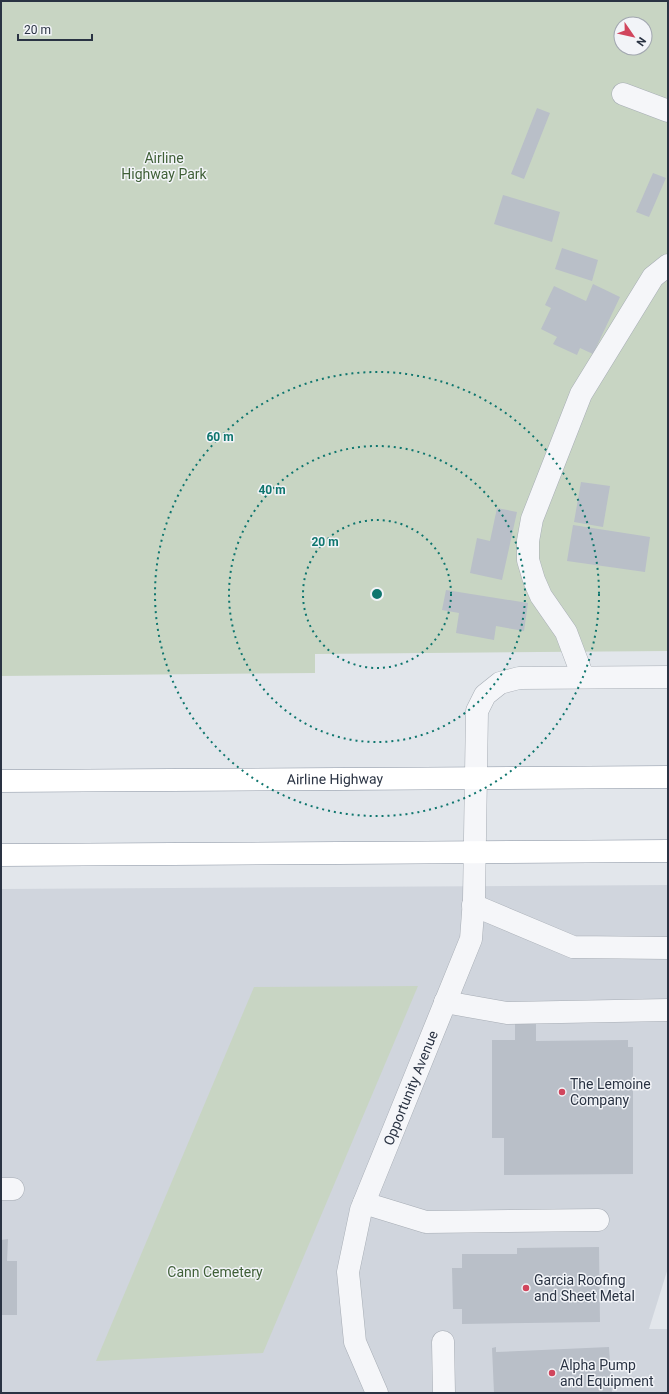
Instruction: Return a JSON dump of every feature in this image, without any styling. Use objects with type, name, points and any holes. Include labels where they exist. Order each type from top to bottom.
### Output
[{"type":"highway","name":"Airline Highway","points":[[1,782],[668,778]]},
{"type":"highway","points":[[1,855],[668,851]]},
{"type":"street","points":[[623,94],[668,111]]},
{"type":"street","points":[[583,677],[566,632],[541,596],[528,560],[528,542],[532,519],[580,394],[653,278],[668,265]]},
{"type":"street","name":"Opportunity Avenue","points":[[377,1393],[355,1342],[348,1272],[361,1210],[471,939],[477,711],[486,695],[500,683],[519,678],[668,677]]},
{"type":"street","points":[[473,905],[572,948],[668,948]]},
{"type":"street","points":[[445,1002],[507,1013],[668,1010]]},
{"type":"street","points":[[364,1204],[426,1222],[598,1220]]},
{"type":"street","points":[[443,1342],[444,1393]]},
{"type":"shaded area","points":[[668,885],[668,1268],[649,1329],[668,1329],[668,1393],[1,1393],[1,889]]},
{"type":"green space","name":"Airline Highway Park","points":[[1,1],[668,1],[668,651],[315,654],[315,673],[1,676]]},
{"type":"green space","name":"Cann Cemetery","points":[[418,986],[263,1353],[96,1361],[254,987]]},
{"type":"building","points":[[537,108],[550,113],[524,179],[511,174]]},
{"type":"building","points":[[653,173],[666,178],[649,217],[636,212]]},
{"type":"building","points":[[503,195],[560,212],[552,242],[494,224]]},
{"type":"building","points":[[562,248],[598,260],[592,281],[555,269]]},
{"type":"building","points":[[593,284],[620,297],[593,354],[580,348],[577,355],[553,344],[557,337],[541,329],[551,308],[545,305],[554,286],[586,301]]},
{"type":"building","points":[[581,482],[610,486],[603,527],[574,522]]},
{"type":"building","points":[[497,508],[517,512],[502,580],[470,573],[477,538],[490,541]]},
{"type":"building","points":[[573,525],[650,537],[645,572],[567,561]]},
{"type":"building","points":[[446,590],[528,603],[524,631],[496,626],[494,640],[456,633],[459,613],[442,610]]},
{"type":"building","name":"The Lemoine Company","points":[[515,1024],[536,1024],[536,1041],[628,1040],[628,1047],[633,1047],[633,1174],[504,1175],[504,1138],[492,1138],[492,1040],[515,1040]]},
{"type":"building","points":[[8,1239],[7,1261],[17,1261],[17,1315],[1,1315],[1,1240]]},
{"type":"building","name":"Garcia Roofing and Sheet Metal","points":[[599,1247],[600,1322],[462,1324],[462,1309],[453,1309],[452,1268],[462,1268],[462,1254],[517,1254],[517,1248]]},
{"type":"building","name":"Alpha Pump and Equipment","points":[[496,1347],[496,1352],[609,1347],[612,1393],[494,1393],[492,1348]]},
{"type":"place","name":"The Lemoine Company","points":[[562,1092]]},
{"type":"place","name":"Garcia Roofing and Sheet Metal","points":[[526,1288]]},
{"type":"place","name":"Alpha Pump and Equipment","points":[[552,1373]]}]
